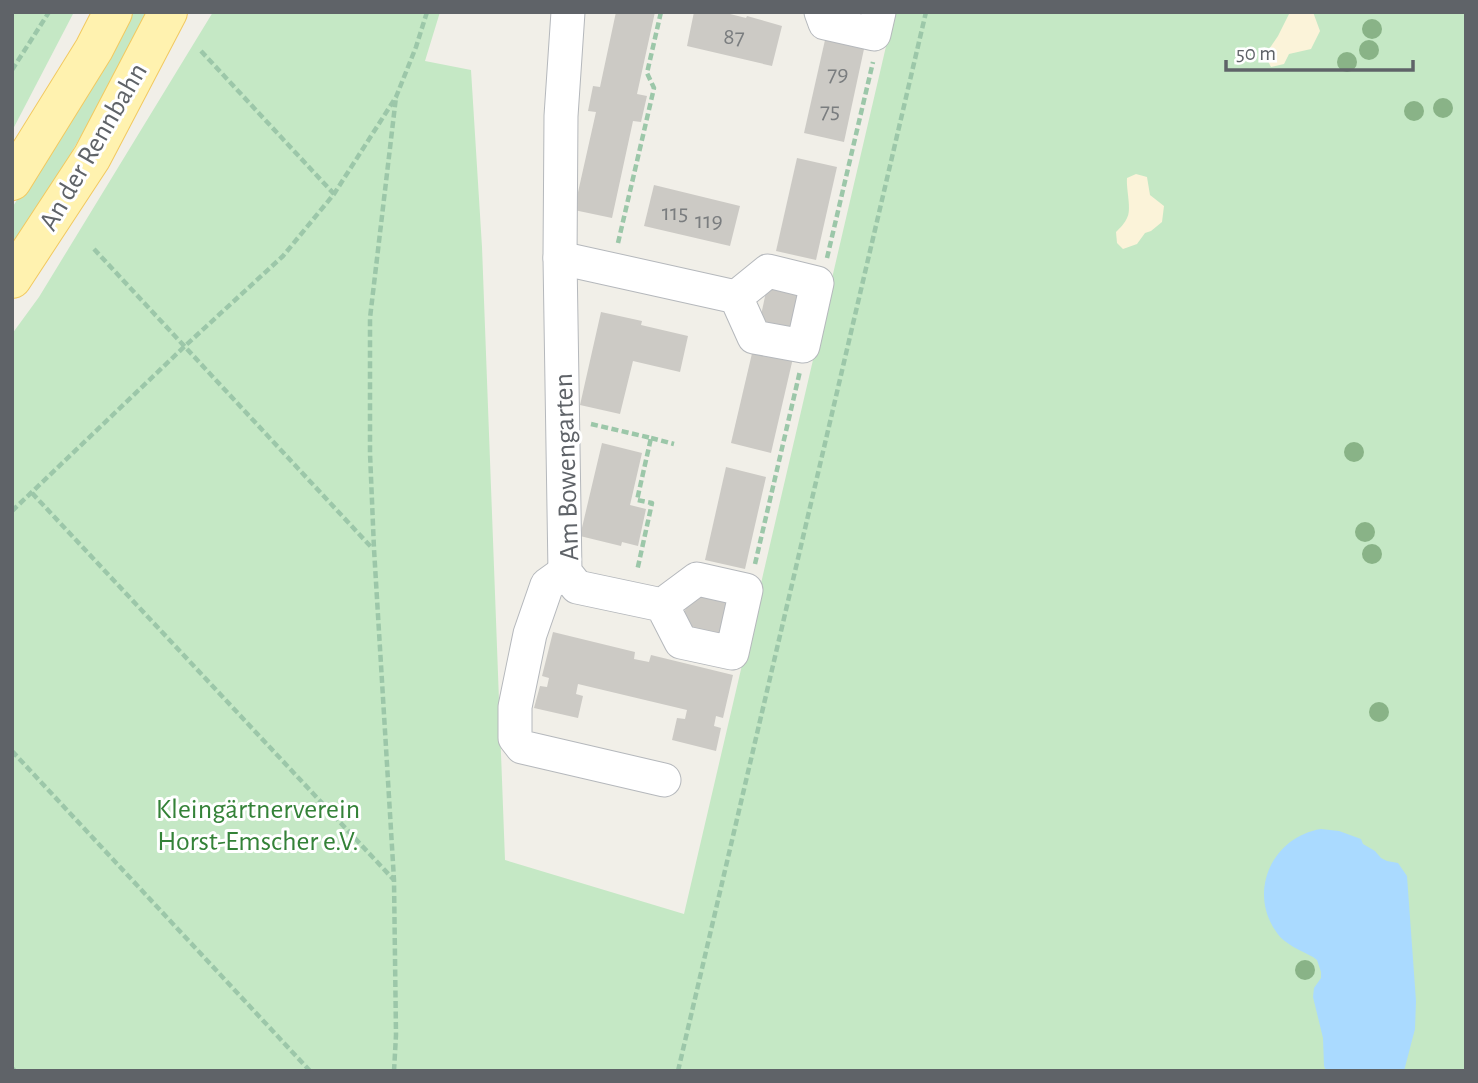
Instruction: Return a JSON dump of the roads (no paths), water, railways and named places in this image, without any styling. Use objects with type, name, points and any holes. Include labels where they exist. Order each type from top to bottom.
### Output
[{"type":"main road","name":"An der Rennbahn","points":[[12,181],[94,49],[113,12]]},
{"type":"main road","name":"An der Rennbahn","points":[[12,279],[92,157],[168,12]]},
{"type":"street","name":"Am Bowengarten","points":[[568,12],[561,116],[560,258],[565,572],[577,587],[647,602]]},
{"type":"street","points":[[821,12],[825,23],[877,23]]},
{"type":"street","points":[[560,258],[736,297]]},
{"type":"street","points":[[768,271],[817,283],[803,346],[754,337],[736,297],[768,271]]},
{"type":"street","points":[[565,572],[547,585],[530,634],[515,707],[515,738],[522,747],[664,780]]},
{"type":"street","points":[[697,579],[746,590],[732,653],[681,642],[647,602],[697,579]]},
{"type":"water","points":[[1321,829],[1339,831],[1361,839],[1363,844],[1381,858],[1398,863],[1407,876],[1416,1001],[1415,1029],[1404,1071],[1326,1071],[1323,1038],[1313,997],[1314,988],[1321,978],[1317,960],[1284,941],[1268,917],[1264,901],[1269,869],[1289,843],[1304,834]]},
{"type":"park label","name":"Kleingärtnerverein Horst-Emscher e.V.","points":[[258,824]]}]
